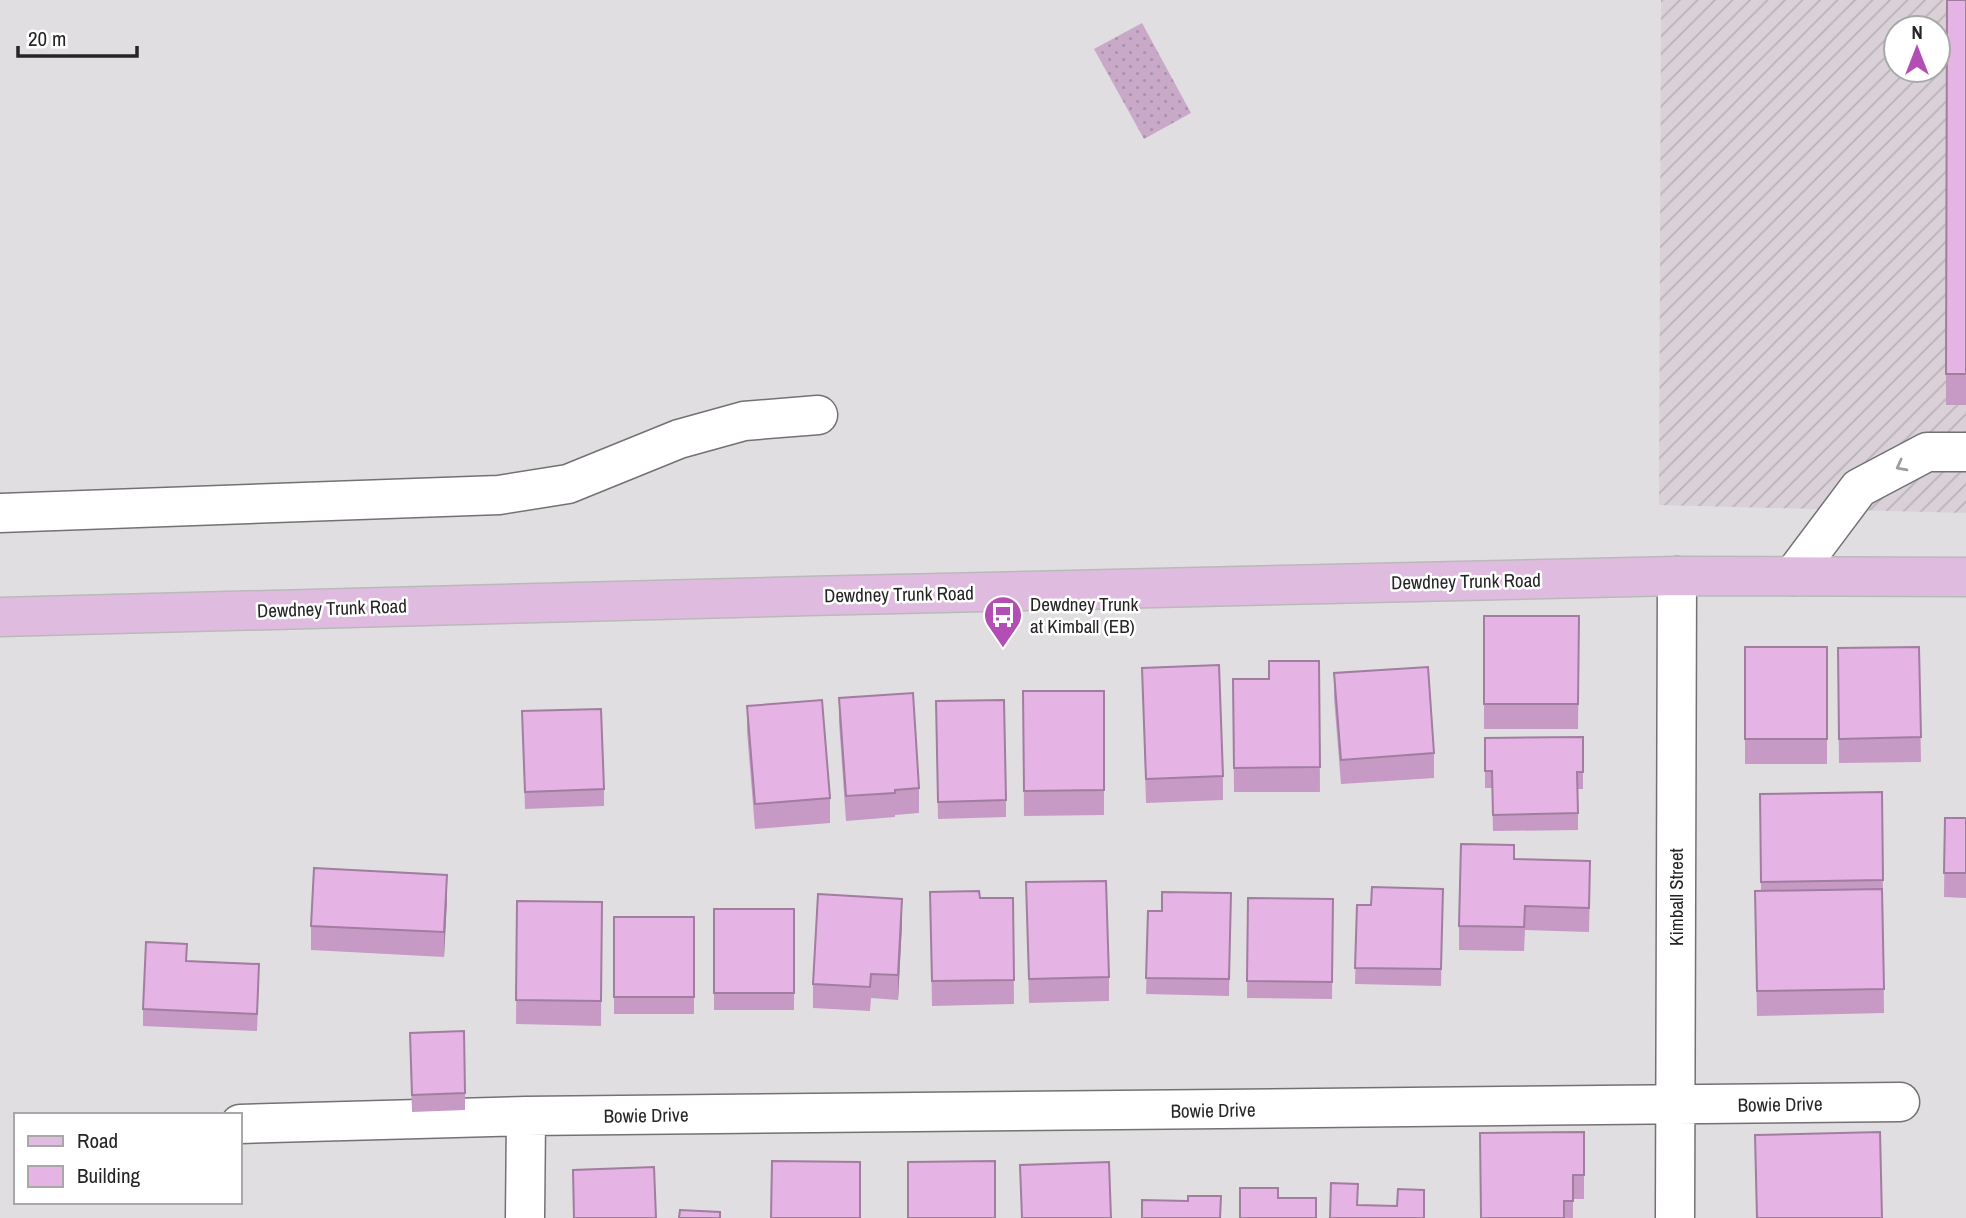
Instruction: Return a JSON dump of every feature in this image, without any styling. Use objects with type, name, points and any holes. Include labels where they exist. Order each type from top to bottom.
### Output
[{"type":"main road","name":"Dewdney Trunk Road","points":[[0,617],[1677,576],[1966,577]]},
{"type":"street","points":[[0,513],[499,495],[568,484],[679,439],[744,421],[818,415]]},
{"type":"street","points":[[1793,576],[1859,488],[1927,452],[1966,452]]},
{"type":"street","name":"Kimball Street","points":[[1675,1218],[1677,576]]},
{"type":"street","name":"Bowie Drive","points":[[242,1124],[526,1116],[1900,1102]]},
{"type":"street","points":[[525,1218],[526,1116]]},
{"type":"shaded area","points":[[1661,0],[1966,0],[1966,513],[1659,505]]},
{"type":"shaded area","points":[[1142,23],[1191,113],[1144,139],[1094,49]]},
{"type":"building","points":[[1947,0],[1966,0],[1966,374],[1946,374],[1947,84],[1952,84],[1952,14],[1947,14]]},
{"type":"building","points":[[1484,616],[1579,616],[1578,704],[1484,704]]},
{"type":"building","points":[[1745,647],[1827,647],[1827,739],[1745,739]]},
{"type":"building","points":[[1919,647],[1921,737],[1839,739],[1838,648]]},
{"type":"building","points":[[1269,661],[1319,661],[1320,767],[1234,768],[1233,679],[1269,679]]},
{"type":"building","points":[[1219,665],[1223,776],[1146,779],[1142,668]]},
{"type":"building","points":[[1428,667],[1434,753],[1341,760],[1334,673]]},
{"type":"building","points":[[1023,691],[1104,691],[1104,790],[1024,791]]},
{"type":"building","points":[[913,693],[919,788],[895,790],[895,793],[846,796],[839,698]]},
{"type":"building","points":[[822,700],[830,798],[755,804],[747,706]]},
{"type":"building","points":[[1004,700],[1006,800],[938,802],[936,701]]},
{"type":"building","points":[[601,709],[604,789],[525,792],[522,711]]},
{"type":"building","points":[[1583,737],[1583,772],[1577,772],[1578,813],[1493,815],[1492,771],[1485,771],[1485,738]]},
{"type":"building","points":[[1882,792],[1883,880],[1761,882],[1760,794]]},
{"type":"building","points":[[1945,818],[1966,818],[1966,873],[1944,873]]},
{"type":"building","points":[[1461,844],[1514,845],[1514,859],[1590,861],[1589,908],[1525,906],[1524,927],[1459,926]]},
{"type":"building","points":[[314,868],[447,875],[444,932],[311,926]]},
{"type":"building","points":[[1106,881],[1109,977],[1029,979],[1026,882]]},
{"type":"building","points":[[1372,887],[1443,889],[1441,969],[1355,968],[1357,905],[1371,905]]},
{"type":"building","points":[[1882,889],[1884,989],[1757,991],[1755,891]]},
{"type":"building","points":[[979,891],[980,898],[1013,898],[1014,980],[932,981],[930,892]]},
{"type":"building","points":[[1162,892],[1231,893],[1229,979],[1146,978],[1148,911],[1162,911]]},
{"type":"building","points":[[818,894],[902,899],[898,975],[871,974],[870,987],[813,984]]},
{"type":"building","points":[[1248,898],[1333,899],[1332,982],[1247,981]]},
{"type":"building","points":[[517,901],[602,902],[601,1001],[516,1000]]},
{"type":"building","points":[[714,909],[794,909],[794,993],[714,993]]},
{"type":"building","points":[[614,917],[694,917],[694,997],[614,997]]},
{"type":"building","points":[[146,942],[187,944],[186,961],[259,964],[257,1014],[143,1009]]},
{"type":"building","points":[[464,1031],[465,1093],[412,1095],[410,1033]]},
{"type":"building","points":[[1584,1132],[1584,1175],[1573,1175],[1573,1201],[1564,1201],[1564,1218],[1481,1218],[1480,1133]]},
{"type":"building","points":[[1880,1132],[1882,1218],[1757,1218],[1755,1135]]},
{"type":"building","points":[[772,1161],[860,1162],[860,1218],[771,1218]]},
{"type":"building","points":[[995,1161],[995,1218],[908,1218],[908,1162]]},
{"type":"building","points":[[1109,1162],[1111,1218],[1022,1218],[1020,1165]]},
{"type":"building","points":[[654,1167],[656,1218],[574,1218],[573,1170]]},
{"type":"building","points":[[1331,1183],[1358,1184],[1357,1205],[1397,1206],[1398,1189],[1424,1190],[1424,1218],[1330,1218]]},
{"type":"building","points":[[1240,1188],[1278,1188],[1278,1198],[1316,1198],[1316,1218],[1240,1218]]},
{"type":"building","points":[[1188,1196],[1221,1196],[1220,1218],[1142,1218],[1142,1200],[1188,1201]]},
{"type":"building","points":[[680,1210],[720,1212],[720,1218],[679,1218]]},
{"type":"place","name":"Dewdney Trunk at Kimball (EB)","points":[[1003,649]]}]
